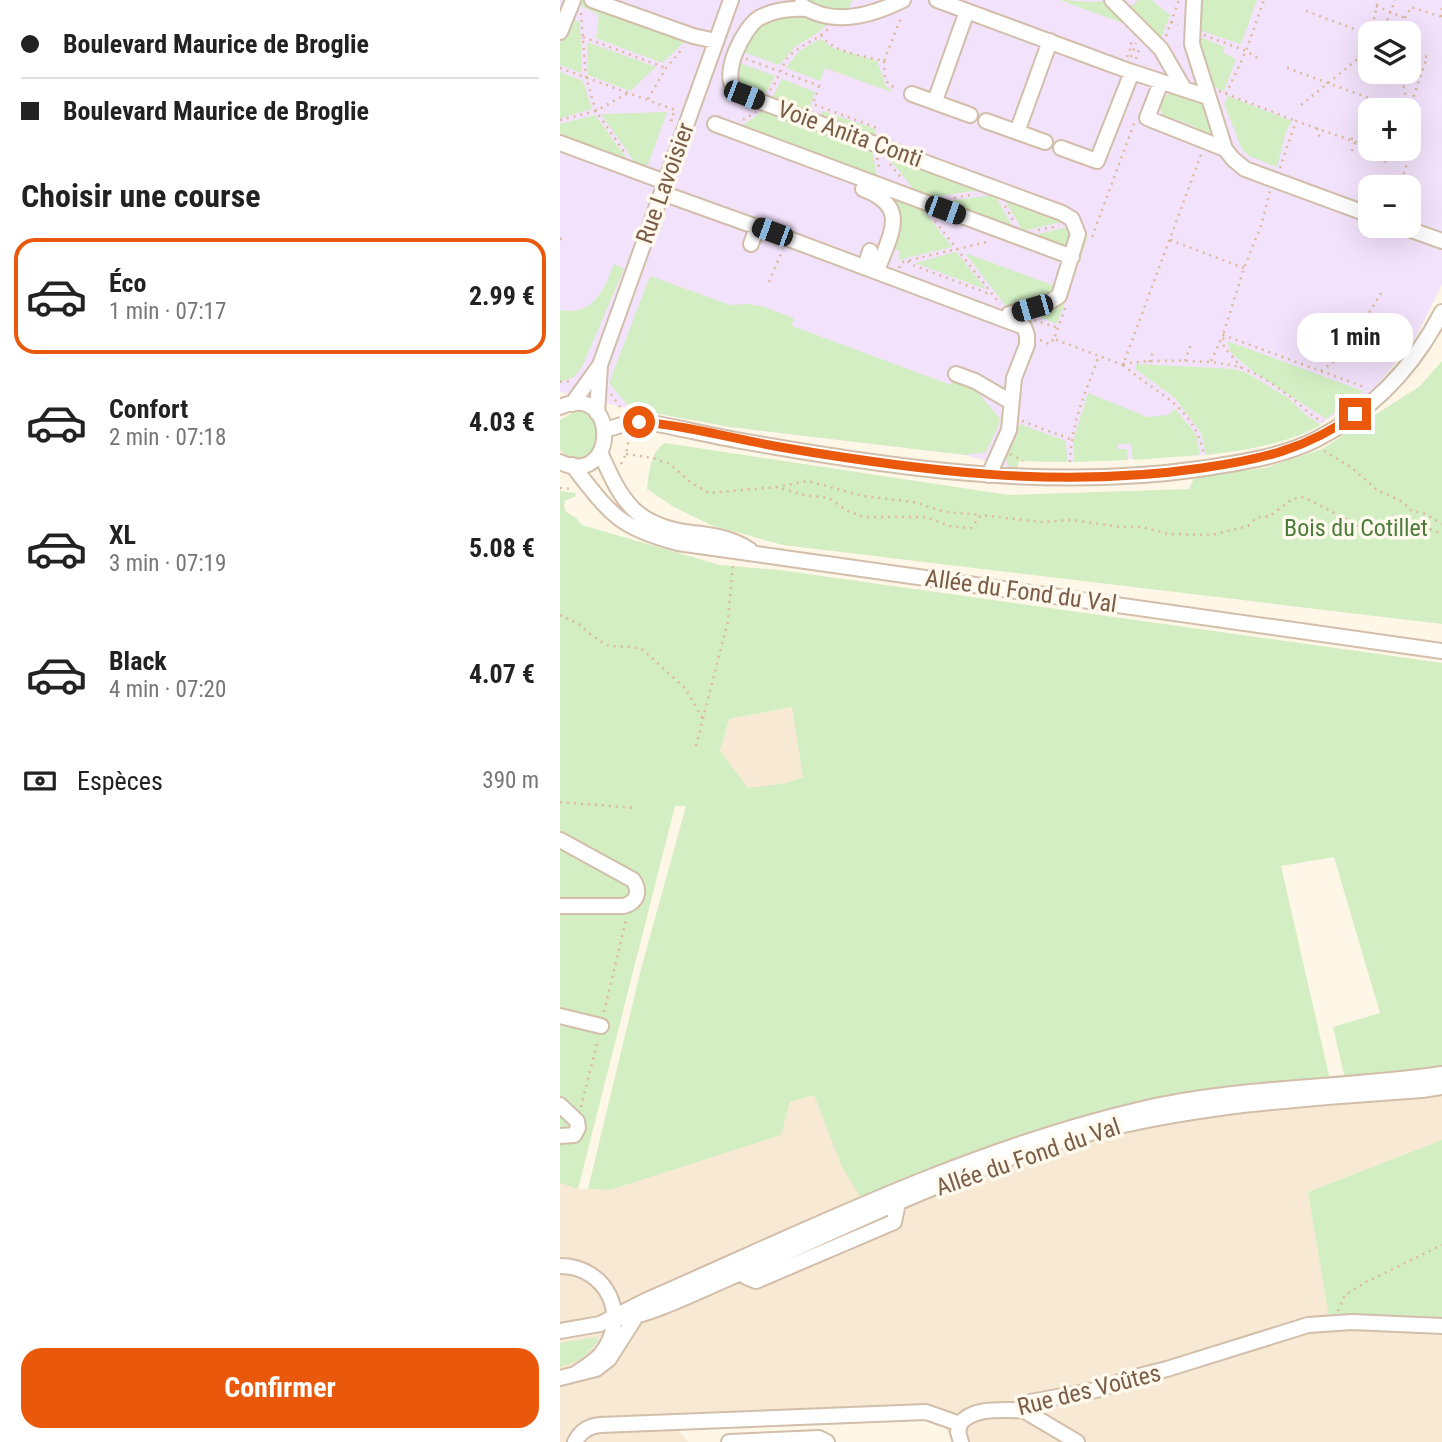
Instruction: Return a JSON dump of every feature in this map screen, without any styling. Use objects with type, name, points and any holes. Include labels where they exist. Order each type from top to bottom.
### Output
[{"type":"street","points":[[592,0],[693,36],[716,41]]},
{"type":"street","name":"Rue Lavoisier","points":[[597,413],[600,365],[731,0]]},
{"type":"street","points":[[937,0],[1208,97]]},
{"type":"street","points":[[1112,0],[1161,49],[1184,89]]},
{"type":"street","points":[[1194,0],[1192,44],[1225,149],[1245,169],[1358,211]]},
{"type":"street","points":[[560,32],[571,3]]},
{"type":"street","name":"Voie Anita Conti","points":[[903,6],[849,18],[835,17],[801,4],[758,19],[742,38],[730,69],[730,83],[738,92],[764,103],[1062,213],[1072,219],[1078,234]]},
{"type":"street","points":[[935,101],[967,11]]},
{"type":"street","points":[[1017,132],[1050,41]]},
{"type":"street","points":[[1062,148],[1097,161],[1132,72]]},
{"type":"street","points":[[1161,82],[1147,118],[1225,149]]},
{"type":"street","points":[[912,94],[970,115]]},
{"type":"street","points":[[986,121],[1045,142]]},
{"type":"street","points":[[715,124],[1072,257]]},
{"type":"street","points":[[560,143],[664,187],[705,208],[871,269],[1009,314],[1048,303],[1059,296],[1078,234]]},
{"type":"street","points":[[783,167],[786,161],[885,199],[893,215],[893,227],[871,269]]},
{"type":"street","points":[[751,244],[757,227]]},
{"type":"street","points":[[1421,234],[1442,241]]},
{"type":"street","points":[[870,251],[871,269]]},
{"type":"street","points":[[606,430],[628,423],[653,423],[830,455],[989,475],[1098,478],[1172,473],[1268,455],[1316,439],[1335,428],[1376,398],[1420,351],[1442,312]]},
{"type":"street","points":[[989,475],[1009,430],[1014,378],[1027,345],[1024,327],[1004,313]]},
{"type":"street","name":"Rue Lavoisier","points":[[566,405],[600,365]]},
{"type":"street","points":[[956,374],[975,381],[1011,402]]},
{"type":"street","points":[[566,405],[584,405],[597,413],[606,430],[598,455],[585,464],[566,464]]},
{"type":"street","points":[[598,455],[604,482],[612,499],[643,534]]},
{"type":"street","points":[[598,455],[622,497],[638,514],[657,526],[724,538],[757,554]]},
{"type":"street","name":"Allée du Fond du Val","points":[[566,464],[621,522],[643,534],[678,543],[1442,651]]},
{"type":"street","points":[[560,840],[633,880],[638,894],[630,904],[624,906],[560,906]]},
{"type":"street","points":[[560,1016],[601,1026]]},
{"type":"street","points":[[560,1331],[595,1326],[645,1301],[928,1178],[1061,1130],[1140,1109],[1192,1100],[1442,1074]]},
{"type":"street","name":"Allée du Fond du Val","points":[[616,1317],[637,1315],[847,1233],[898,1203],[1037,1148],[1129,1123],[1243,1103],[1442,1087]]},
{"type":"street","points":[[560,1105],[578,1121],[578,1128],[574,1135],[560,1136]]},
{"type":"street","points":[[560,1266],[573,1266],[592,1275],[608,1293],[616,1317],[612,1334],[601,1354],[575,1374]]},
{"type":"street","points":[[560,1378],[596,1369],[609,1359],[637,1315]]},
{"type":"street","name":"Rue des Voûtes","points":[[960,1424],[965,1417],[975,1413],[1023,1410],[1030,1402],[1096,1390],[1308,1325],[1442,1326]]},
{"type":"street","points":[[1023,1410],[1077,1442]]},
{"type":"street","points":[[575,1442],[584,1430],[600,1425],[926,1412],[960,1424],[958,1432],[961,1442]]},
{"type":"street","points":[[729,1442],[819,1438],[827,1442]]},
{"type":"path","points":[[1226,94],[1246,51],[1264,0]]},
{"type":"path","points":[[1373,21],[1378,0]]},
{"type":"path","points":[[1387,21],[1395,0]]},
{"type":"path","points":[[571,3],[582,14],[586,77],[597,111],[631,163]]},
{"type":"path","points":[[896,88],[889,85],[885,78],[884,61],[903,6]]},
{"type":"path","points":[[1376,6],[1405,18]]},
{"type":"path","points":[[1404,21],[1410,6],[1442,17],[1442,8]]},
{"type":"path","points":[[1306,11],[1358,30]]},
{"type":"path","points":[[734,131],[739,122],[761,109],[787,58],[803,44],[821,35],[833,23],[835,17]]},
{"type":"path","points":[[1171,22],[1178,25]]},
{"type":"path","points":[[1198,33],[1258,58]]},
{"type":"path","points":[[821,35],[825,42],[884,61]]},
{"type":"path","points":[[648,100],[666,68],[693,36]]},
{"type":"path","points":[[583,37],[666,68]]},
{"type":"path","points":[[1132,42],[1127,57],[1130,59],[1138,37]]},
{"type":"path","points":[[735,55],[819,86],[813,104],[880,129],[882,125]]},
{"type":"path","points":[[1421,55],[1427,57],[1421,74]]},
{"type":"path","points":[[1301,105],[1358,59]]},
{"type":"path","points":[[560,68],[675,110],[671,120],[687,125]]},
{"type":"path","points":[[1287,68],[1367,98]]},
{"type":"path","points":[[560,120],[597,111],[628,93]]},
{"type":"path","points":[[1032,231],[1078,234],[1098,219],[1136,116]]},
{"type":"path","points":[[1277,174],[1296,121],[1358,143]]},
{"type":"path","points":[[1317,128],[1320,139]]},
{"type":"path","points":[[1348,139],[1358,137]]},
{"type":"path","points":[[1123,365],[1206,141]]},
{"type":"path","points":[[1352,151],[1355,142]]},
{"type":"path","points":[[876,148],[881,182]]},
{"type":"path","points":[[886,158],[906,184]]},
{"type":"path","points":[[1403,175],[1408,161]]},
{"type":"path","points":[[1211,363],[1261,226],[1273,185]]},
{"type":"path","points":[[947,199],[974,194]]},
{"type":"path","points":[[1000,198],[1014,222]]},
{"type":"path","points":[[929,212],[1004,313]]},
{"type":"path","points":[[1091,220],[1098,219]]},
{"type":"path","points":[[560,239],[567,239]]},
{"type":"path","points":[[897,274],[902,262],[995,240]]},
{"type":"path","points":[[1170,240],[1244,268]]},
{"type":"path","points":[[908,261],[986,293],[990,291]]},
{"type":"path","points":[[1321,371],[1343,355],[1383,290]]},
{"type":"path","points":[[1037,339],[1049,344],[1054,339],[1067,304]]},
{"type":"path","points":[[1034,320],[1058,328]]},
{"type":"path","points":[[1223,335],[1224,347],[1242,368],[1286,393],[1307,413],[1335,428]]},
{"type":"path","points":[[1223,335],[1366,388],[1376,398]]},
{"type":"path","points":[[1054,339],[1123,365],[1171,398],[1198,433],[1205,468]]},
{"type":"path","points":[[1185,362],[1191,344]]},
{"type":"path","points":[[1149,362],[1154,349]]},
{"type":"path","points":[[1070,462],[1070,439],[1084,391],[1100,356]]},
{"type":"path","points":[[1123,365],[1138,361],[1185,362],[1242,368]]},
{"type":"path","points":[[1018,419],[1070,439]]},
{"type":"path","points":[[1316,439],[1322,449],[1351,467],[1377,490],[1403,502],[1410,510],[1426,514],[1442,524]]},
{"type":"path","points":[[1007,452],[1023,461]]},
{"type":"path","points":[[626,454],[670,464],[709,493],[776,487],[808,481],[863,496],[913,502],[946,512],[1040,522],[1072,520],[1142,527],[1168,534],[1212,535],[1248,526],[1256,518],[1270,516],[1292,499],[1304,497],[1376,535],[1391,534],[1408,526],[1427,528],[1442,534]]},
{"type":"path","points":[[776,487],[804,495],[829,498],[846,510],[863,517],[926,517],[950,526],[971,528],[981,515]]},
{"type":"path","points":[[696,746],[728,621],[734,551]]},
{"type":"path","points":[[560,615],[579,624],[609,646],[643,650],[685,688],[702,719]]},
{"type":"path","points":[[560,802],[635,808]]},
{"type":"path","points":[[1333,1324],[1345,1295],[1442,1245]]},
{"type":"shaded area","points":[[560,0],[1442,0],[1442,284],[1415,339],[1373,390],[1311,430],[1268,444],[1207,455],[1074,462],[1019,461],[1017,470],[965,455],[731,427],[631,409],[560,392]]},
{"type":"shaded area","points":[[793,707],[803,777],[786,783],[748,788],[720,751],[729,719]]},
{"type":"shaded area","points":[[1442,1070],[1442,1140],[1308,1192],[1329,1318],[1442,1326],[1442,1442],[953,1442],[938,1416],[674,1424],[688,1442],[560,1442],[560,1183],[578,1189],[610,1190],[780,1135],[790,1102],[814,1095],[826,1123],[948,1163],[1048,1126],[1219,1088]]},
{"type":"green space","points":[[576,0],[585,0],[688,39],[662,63],[596,38],[599,15],[575,3]]},
{"type":"green space","points":[[802,0],[852,0],[847,13]]},
{"type":"green space","points":[[1060,0],[1107,0],[1136,28]]},
{"type":"green space","points":[[1138,0],[1152,0],[1170,15],[1160,41],[1128,10]]},
{"type":"green space","points":[[1199,0],[1257,0],[1241,44],[1196,29]]},
{"type":"green space","points":[[796,13],[830,22],[796,46],[779,65],[741,51],[752,29],[765,21]]},
{"type":"green space","points":[[570,18],[580,22],[582,73],[560,65],[560,44]]},
{"type":"green space","points":[[1197,36],[1225,47],[1223,53],[1236,59],[1224,91],[1211,86]]},
{"type":"green space","points":[[820,39],[833,48],[877,61],[886,86],[894,93],[825,68],[820,81],[786,68],[799,51]]},
{"type":"green space","points":[[587,42],[656,67],[630,91],[588,75]]},
{"type":"green space","points":[[737,62],[775,76],[763,98],[737,86]]},
{"type":"green space","points":[[560,72],[583,81],[592,109],[560,118]]},
{"type":"green space","points":[[782,79],[815,92],[808,114],[770,101]]},
{"type":"green space","points":[[1175,91],[1205,104],[1212,130],[1210,133],[1195,131],[1196,127],[1175,119],[1173,122],[1165,119],[1158,106],[1161,98]]},
{"type":"green space","points":[[1228,96],[1292,121],[1286,131],[1277,167],[1249,156],[1242,149],[1224,104]]},
{"type":"green space","points":[[764,110],[871,146],[878,180],[739,128]]},
{"type":"green space","points":[[823,111],[876,129],[873,139],[820,119]]},
{"type":"green space","points":[[667,112],[646,170],[638,167],[601,114]]},
{"type":"green space","points":[[595,115],[627,159],[626,162],[560,138],[560,124]]},
{"type":"green space","points":[[885,153],[986,189],[927,198],[918,195]]},
{"type":"green space","points":[[882,190],[918,203],[952,247],[898,260],[900,251],[890,248]]},
{"type":"green space","points":[[995,195],[1015,231],[939,202]]},
{"type":"green space","points":[[1003,197],[1066,221],[1023,231]]},
{"type":"green space","points":[[1070,226],[1072,235],[1065,246],[1030,236]]},
{"type":"green space","points":[[1084,236],[1088,237],[1057,324],[1027,312],[1055,304]]},
{"type":"green space","points":[[956,252],[985,288],[985,289],[915,263]]},
{"type":"green space","points":[[965,253],[1058,287],[1048,297],[1034,304],[1019,307],[1005,305]]},
{"type":"green space","points":[[614,264],[624,269],[582,367],[574,377],[560,382],[560,310],[571,311],[589,305],[601,292]]},
{"type":"green space","points":[[650,276],[730,305],[749,304],[764,307],[794,318],[792,326],[951,385],[954,378],[974,388],[1001,420],[986,452],[965,455],[731,427],[631,409],[609,383]]},
{"type":"green space","points":[[1227,341],[1363,391],[1326,419],[1254,372],[1231,353]]},
{"type":"green space","name":"Bois du Cotillet","points":[[1442,361],[1442,624],[783,545],[711,525],[674,507],[647,489],[653,457],[665,443],[1009,495],[1189,489],[1195,476],[1265,468],[1322,449],[1420,386]]},
{"type":"green space","points":[[1137,364],[1234,369],[1247,373],[1287,397],[1321,425],[1280,442],[1206,455],[1201,433],[1175,398],[1135,369]]},
{"type":"green space","points":[[1088,393],[1147,417],[1168,415],[1175,409],[1196,434],[1200,455],[1133,460],[1131,444],[1118,444],[1118,449],[1127,449],[1128,460],[1074,462],[1073,441]]},
{"type":"green space","points":[[574,412],[582,412],[595,420],[599,442],[591,452],[576,458],[560,450],[560,420]]},
{"type":"green space","points":[[1020,424],[1066,441],[1067,462],[1019,461],[1017,470],[1010,467],[1006,457]]},
{"type":"green space","points":[[560,491],[576,493],[575,497],[565,500],[564,506],[566,512],[582,525],[720,565],[779,570],[1442,663],[1442,1070],[1345,1079],[1333,1027],[1380,1013],[1334,857],[1281,866],[1330,1080],[1218,1088],[1048,1126],[948,1163],[863,1202],[842,1167],[814,1095],[790,1102],[781,1135],[610,1190],[588,1189],[641,969],[686,806],[675,806],[578,1189],[560,1183]],"holes":[[[792,707],[803,777],[786,783],[748,788],[720,751],[729,719]]]},
{"type":"green space","points":[[1442,1140],[1442,1320],[1329,1318],[1308,1192]]},
{"type":"green space","points":[[596,1337],[598,1340],[587,1354],[560,1367],[560,1343]]},
{"type":"route","points":[[639,422],[896,465],[989,475],[1068,479],[1172,473],[1241,462],[1308,443],[1355,414]]}]
